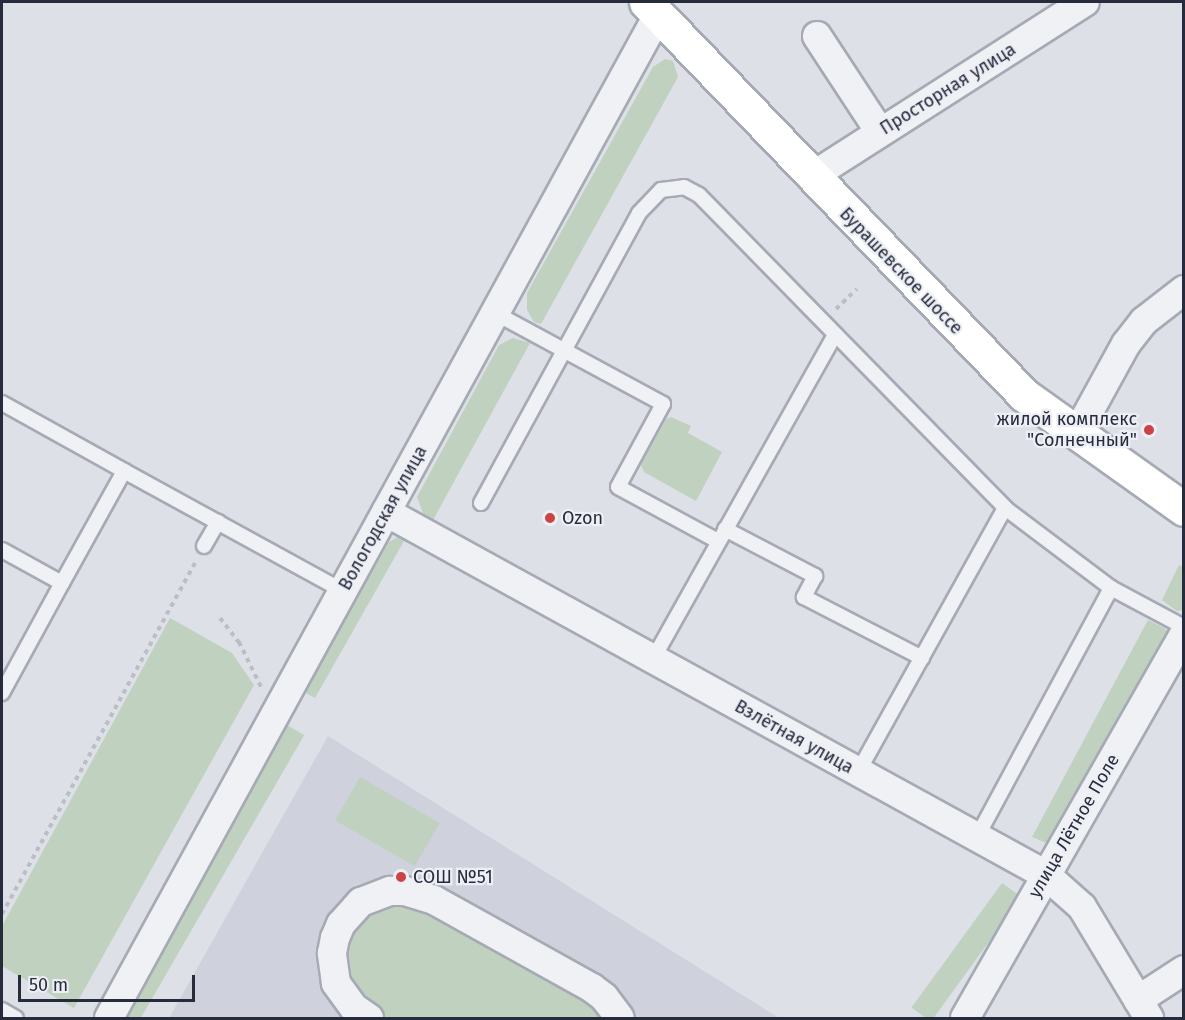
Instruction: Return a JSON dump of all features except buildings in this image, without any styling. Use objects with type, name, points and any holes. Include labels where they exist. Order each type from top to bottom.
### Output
[{"type":"main road","name":"Бурашевское шоссе","points":[[651,9],[1024,395],[1076,435],[1184,508]]},
{"type":"street","name":"Просторная улица","points":[[811,177],[1085,2]]},
{"type":"street","name":"Вологодская улица","points":[[110,1018],[495,313],[651,9]]},
{"type":"street","points":[[817,36],[880,132]]},
{"type":"street","points":[[1076,435],[1126,344],[1144,321],[1184,290]]},
{"type":"street","name":"Взлётная улица","points":[[386,512],[1046,875],[1082,907],[1144,1009]]},
{"type":"street","name":"улица Лётное Поле","points":[[965,1018],[1181,641]]},
{"type":"street","points":[[359,1018],[336,983],[332,961],[335,939],[340,924],[361,902],[390,891],[405,891],[434,900],[592,988],[604,997],[620,1018]]},
{"type":"street","points":[[1144,1009],[1184,970]]},
{"type":"lane","points":[[481,503],[645,204],[661,190],[676,186],[699,195],[821,324],[1005,508],[1181,641]]},
{"type":"lane","points":[[495,313],[663,404],[618,487],[815,576],[804,597],[922,658]]},
{"type":"lane","points":[[653,659],[834,337]]},
{"type":"lane","points":[[2,403],[343,591]]},
{"type":"lane","points":[[2,693],[124,471]]},
{"type":"lane","points":[[858,772],[1005,508]]},
{"type":"lane","points":[[204,546],[218,522]]},
{"type":"lane","points":[[2,550],[62,583]]},
{"type":"lane","points":[[977,837],[1111,588]]},
{"type":"lane","points":[[2,1010],[16,1018]]},
{"type":"path","points":[[821,324],[857,289]]},
{"type":"path","points":[[2,914],[204,546]]},
{"type":"path","points":[[220,618],[238,642],[262,689]]},
{"type":"shaded area","name":"СОШ №51","points":[[328,736],[779,1018],[169,1018]]},
{"type":"green space","points":[[665,59],[673,61],[678,77],[541,324],[534,322],[527,310],[527,293],[653,67]]},
{"type":"green space","points":[[513,338],[530,343],[433,520],[423,513],[417,497],[499,345]]},
{"type":"green space","points":[[671,417],[691,426],[688,433],[722,452],[696,501],[644,472],[641,465],[666,419]]},
{"type":"green space","points":[[398,537],[404,541],[315,698],[304,692],[389,542]]},
{"type":"green space","points":[[1179,565],[1183,567],[1184,610],[1177,611],[1162,600]]},
{"type":"green space","points":[[170,618],[232,653],[254,685],[74,1008],[2,966],[2,926]]},
{"type":"green space","points":[[1148,620],[1166,629],[1170,639],[1049,844],[1032,837]]},
{"type":"green space","points":[[280,721],[304,735],[141,1018],[114,1018],[110,1015]]},
{"type":"green space","points":[[360,777],[440,823],[415,866],[335,820]]},
{"type":"green space","points":[[1002,883],[1021,897],[934,1018],[926,1018],[911,1008]]},
{"type":"green space","points":[[391,903],[419,904],[586,994],[609,1018],[382,1018],[361,1005],[343,966],[347,938],[365,915]]},
{"type":"place","name":"жилой комплекс \"Солнечный\"","points":[[1149,430]]},
{"type":"place","name":"Ozon","points":[[550,518]]},
{"type":"place","name":"СОШ №51","points":[[401,877]]}]
